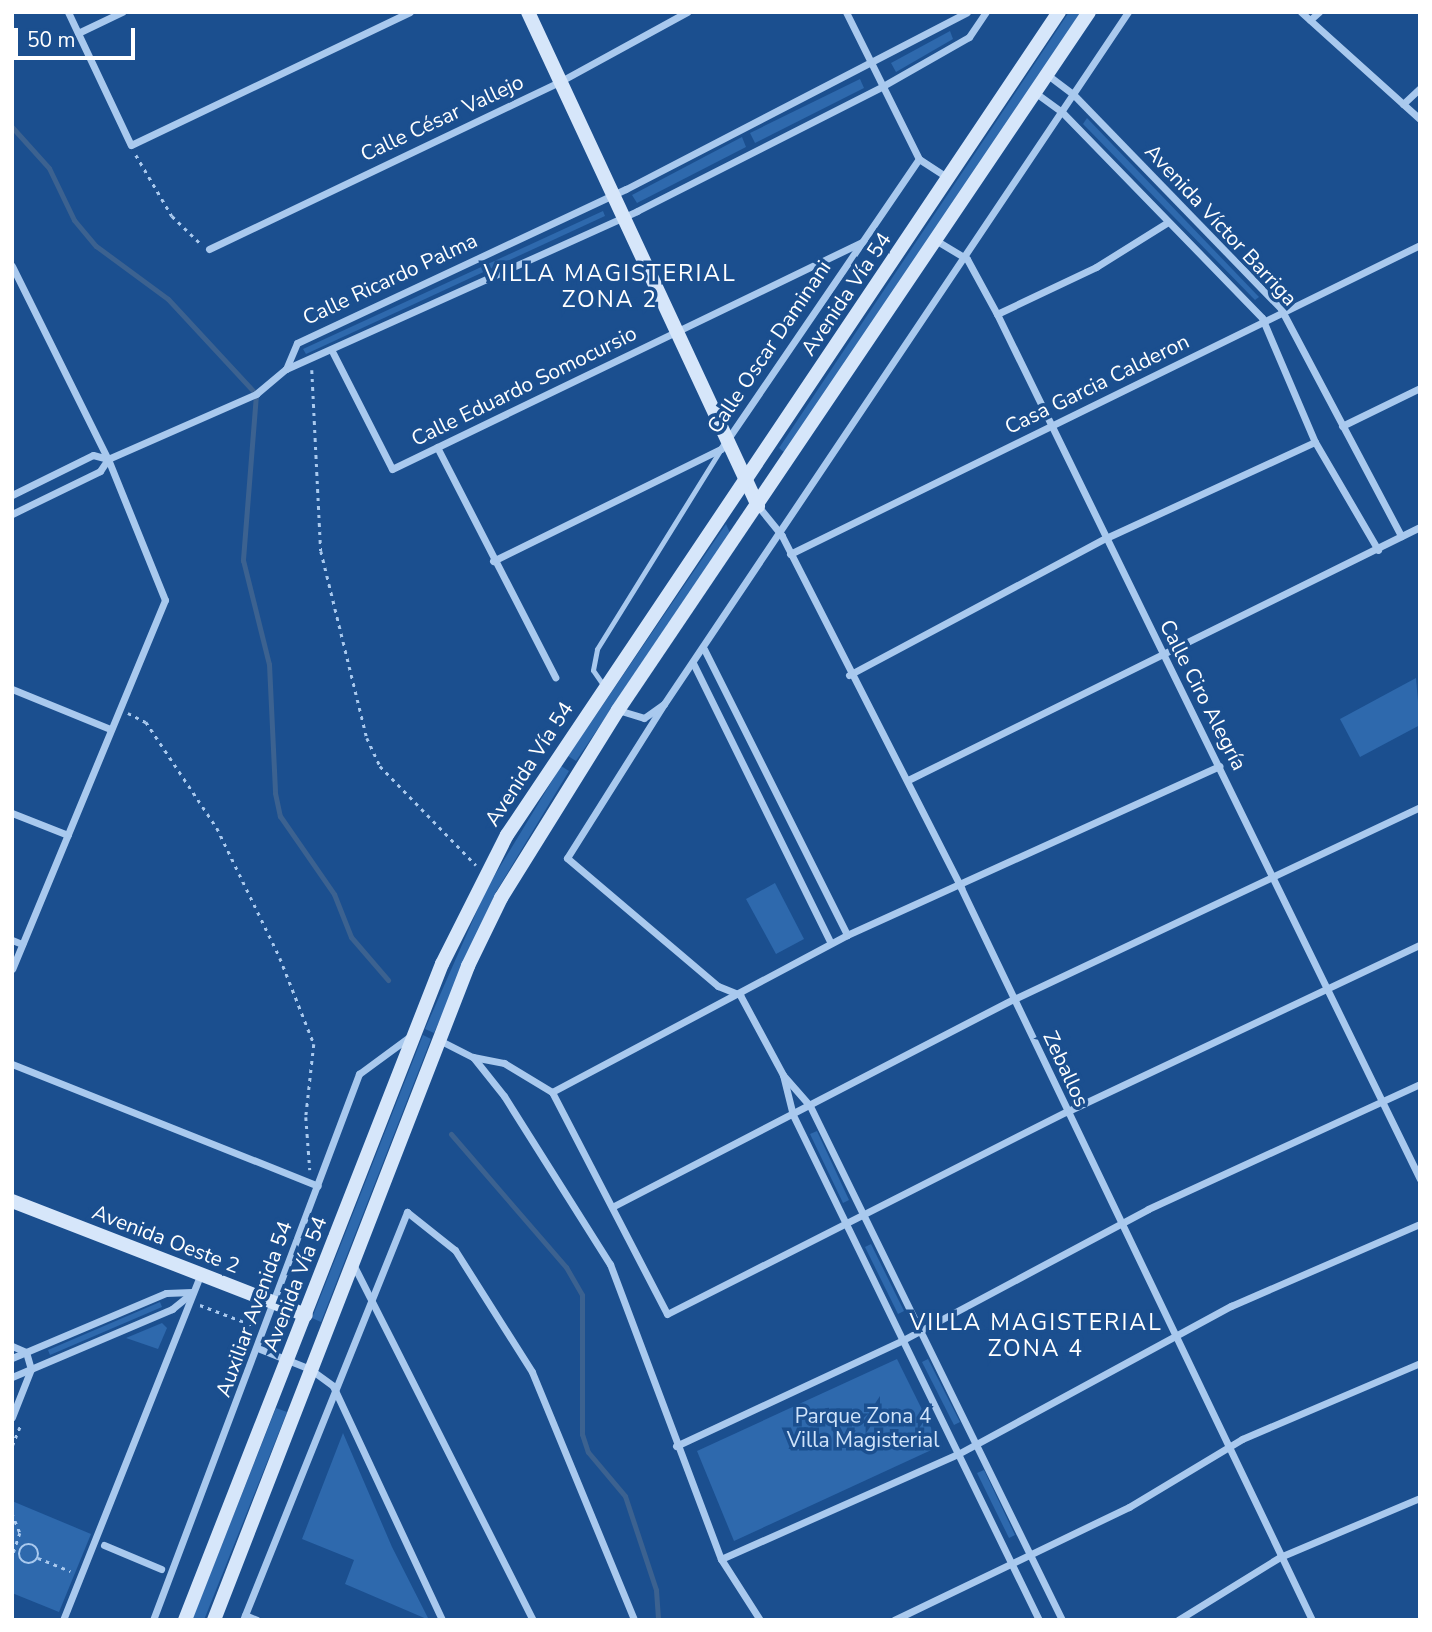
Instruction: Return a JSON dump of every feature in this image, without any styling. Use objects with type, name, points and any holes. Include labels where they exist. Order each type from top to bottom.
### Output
[{"type":"main road","points":[[528,12],[679,331],[726,444],[747,480],[758,506]]},
{"type":"main road","name":"Avenida Vía 54","points":[[185,1620],[415,1033],[486,875],[604,687],[747,480],[1059,12]]},
{"type":"main road","points":[[214,1620],[439,1041],[501,898],[618,710],[937,241],[1032,91],[1089,12]]},
{"type":"main road","name":"Avenida Oeste 2","points":[[12,1201],[306,1315]]},
{"type":"street","points":[[68,12],[131,145],[411,12]]},
{"type":"street","points":[[78,33],[122,12]]},
{"type":"street","name":"Calle César Vallejo","points":[[209,249],[561,81],[687,12]]},
{"type":"street","points":[[846,12],[919,159],[949,178]]},
{"type":"street","name":"Calle Ricardo Palma","points":[[286,369],[297,342],[614,195],[872,64],[967,12]]},
{"type":"street","name":"Calle Ricardo Palma","points":[[286,369],[333,353],[625,216],[883,86],[960,43],[986,12]]},
{"type":"street","points":[[1062,1620],[978,1442],[810,1107],[783,1075],[740,995],[718,986],[567,858],[664,705],[782,536],[1128,12]]},
{"type":"street","points":[[1301,12],[1420,119]]},
{"type":"street","points":[[1310,20],[1319,12]]},
{"type":"street","name":"Avenida Víctor Barriga","points":[[1045,72],[1072,93],[1281,309],[1401,536]]},
{"type":"street","points":[[1403,104],[1420,88]]},
{"type":"street","points":[[1032,91],[1061,111],[1262,318]]},
{"type":"street","name":"Calle Oscar Daminani","points":[[493,561],[726,444],[919,159]]},
{"type":"street","points":[[997,314],[1096,267],[1168,222]]},
{"type":"street","name":"Calle Eduardo Somocursio","points":[[333,353],[392,469],[864,240]]},
{"type":"street","points":[[937,241],[967,259]]},
{"type":"street","name":"Casa Garcia Calderon","points":[[790,554],[1051,426],[1155,380],[1262,318],[1420,245]]},
{"type":"street","name":"Calle Ciro Alegría","points":[[967,259],[997,314],[1160,651],[1220,766],[1420,1179]]},
{"type":"street","points":[[12,266],[108,459],[165,600],[12,969]]},
{"type":"street","name":"Avenida Víctor Barriga","points":[[1262,318],[1315,442],[1378,550]]},
{"type":"street","points":[[12,514],[100,471],[108,459],[256,394],[286,369]]},
{"type":"street","points":[[1342,426],[1420,388]]},
{"type":"street","points":[[849,675],[1105,538],[1315,442]]},
{"type":"street","points":[[437,447],[493,561],[555,677]]},
{"type":"street","points":[[12,495],[93,455],[108,459]]},
{"type":"street","name":"Zeballos","points":[[758,506],[782,536],[849,675],[908,780],[1312,1620]]},
{"type":"street","points":[[908,780],[1160,651],[1378,550],[1420,527]]},
{"type":"street","points":[[704,649],[847,935]]},
{"type":"street","points":[[693,663],[831,943]]},
{"type":"street","points":[[12,689],[110,729]]},
{"type":"street","points":[[618,710],[643,718],[664,705]]},
{"type":"street","points":[[552,1092],[740,995],[847,935],[961,888],[1220,766]]},
{"type":"street","points":[[612,1207],[810,1107],[1014,999],[1420,807]]},
{"type":"street","points":[[12,813],[68,835]]},
{"type":"street","points":[[12,940],[22,944]]},
{"type":"street","points":[[439,1041],[472,1057],[504,1063],[552,1092],[667,1314],[865,1218],[1066,1112],[1420,945]]},
{"type":"street","name":"Auxiliar Avenida 54","points":[[153,1620],[260,1349],[272,1302],[359,1074],[415,1033]]},
{"type":"street","points":[[472,1057],[610,1264],[676,1446],[721,1559],[760,1620]]},
{"type":"street","points":[[12,1064],[315,1185]]},
{"type":"street","points":[[783,1075],[793,1115],[1039,1620]]},
{"type":"street","points":[[676,1446],[903,1340],[1122,1222],[1420,1084]]},
{"type":"street","points":[[257,1620],[244,1617],[333,1386],[407,1212],[455,1250],[532,1372],[634,1620]]},
{"type":"street","points":[[721,1559],[958,1454],[1175,1334],[1420,1224]]},
{"type":"street","points":[[352,1261],[533,1620]]},
{"type":"street","points":[[63,1620],[200,1276]]},
{"type":"street","points":[[12,1358],[166,1293],[192,1292]]},
{"type":"street","points":[[12,1377],[172,1309],[192,1292]]},
{"type":"street","points":[[12,1346],[26,1352]]},
{"type":"street","points":[[260,1349],[310,1369],[333,1386],[442,1620]]},
{"type":"street","points":[[12,1417],[31,1369],[26,1352]]},
{"type":"street","points":[[894,1620],[1031,1556],[1228,1447],[1420,1363]]},
{"type":"street","points":[[1178,1620],[1280,1557],[1420,1497]]},
{"type":"street","points":[[104,1545],[161,1569]]},
{"type":"lane","points":[[604,687],[593,670],[597,649],[726,444]]},
{"type":"path","points":[[131,145],[172,216],[209,249]]},
{"type":"path","points":[[312,361],[321,551],[367,738],[380,766],[486,875]]},
{"type":"path","points":[[119,709],[146,722],[217,828],[280,958],[314,1044],[306,1117],[315,1185]]},
{"type":"path","points":[[195,1317],[201,1304],[256,1326],[251,1339]]},
{"type":"path","points":[[12,1446],[25,1413]]},
{"type":"path","points":[[12,1513],[19,1549],[25,1563],[38,1558],[73,1573]]},
{"type":"path","points":[[12,1558],[19,1549],[35,1546],[38,1558]]},
{"type":"green space","points":[[1069,12],[1081,12],[786,454],[779,448]]},
{"type":"green space","points":[[950,31],[953,39],[896,72],[891,63]]},
{"type":"green space","points":[[860,79],[864,88],[755,143],[750,133]]},
{"type":"green space","points":[[1087,118],[1259,297],[1255,300],[1083,124]]},
{"type":"green space","points":[[742,137],[746,147],[637,203],[632,195]]},
{"type":"green space","points":[[603,211],[605,216],[306,354],[303,349]]},
{"type":"green space","points":[[726,524],[730,533],[576,761],[568,756]]},
{"type":"green space","points":[[1416,678],[1420,725],[1360,757],[1340,719]]},
{"type":"green space","points":[[561,766],[569,771],[496,892],[434,1033],[425,1029],[487,888]]},
{"type":"green space","points":[[775,883],[804,939],[776,954],[746,899]]},
{"type":"green space","points":[[423,1035],[431,1039],[321,1322],[312,1318]]},
{"type":"green space","points":[[817,1131],[849,1200],[843,1203],[810,1134]]},
{"type":"green space","points":[[871,1244],[904,1311],[898,1314],[865,1247]]},
{"type":"green space","points":[[160,1302],[162,1307],[50,1355],[48,1350]]},
{"type":"green space","points":[[162,1323],[167,1328],[158,1349],[126,1338]]},
{"type":"green space","name":"Parque Zona 4 Villa Magisterial","points":[[897,1359],[940,1446],[734,1541],[697,1451]]},
{"type":"green space","points":[[928,1359],[960,1422],[954,1425],[922,1362]]},
{"type":"green space","points":[[276,1408],[287,1412],[204,1620],[192,1620]]},
{"type":"green space","points":[[343,1433],[392,1547],[429,1620],[345,1584],[354,1560],[302,1539]]},
{"type":"green space","points":[[984,1470],[1015,1535],[1009,1538],[977,1473]]},
{"type":"green space","points":[[12,1501],[91,1534],[59,1612],[12,1593]]},
{"type":"waterway","points":[[12,127],[49,168],[74,220],[96,246],[168,299],[256,394],[243,560],[269,664],[275,793],[280,816],[334,894],[351,937],[388,980]]},
{"type":"waterway","points":[[451,1134],[566,1267],[582,1295],[582,1434],[588,1452],[625,1496],[656,1590],[658,1620]]},
{"type":"district","name":"VILLA MAGISTERIAL ZONA 2","points":[[610,287]]},
{"type":"district","name":"VILLA MAGISTERIAL ZONA 4","points":[[1036,1336]]}]
